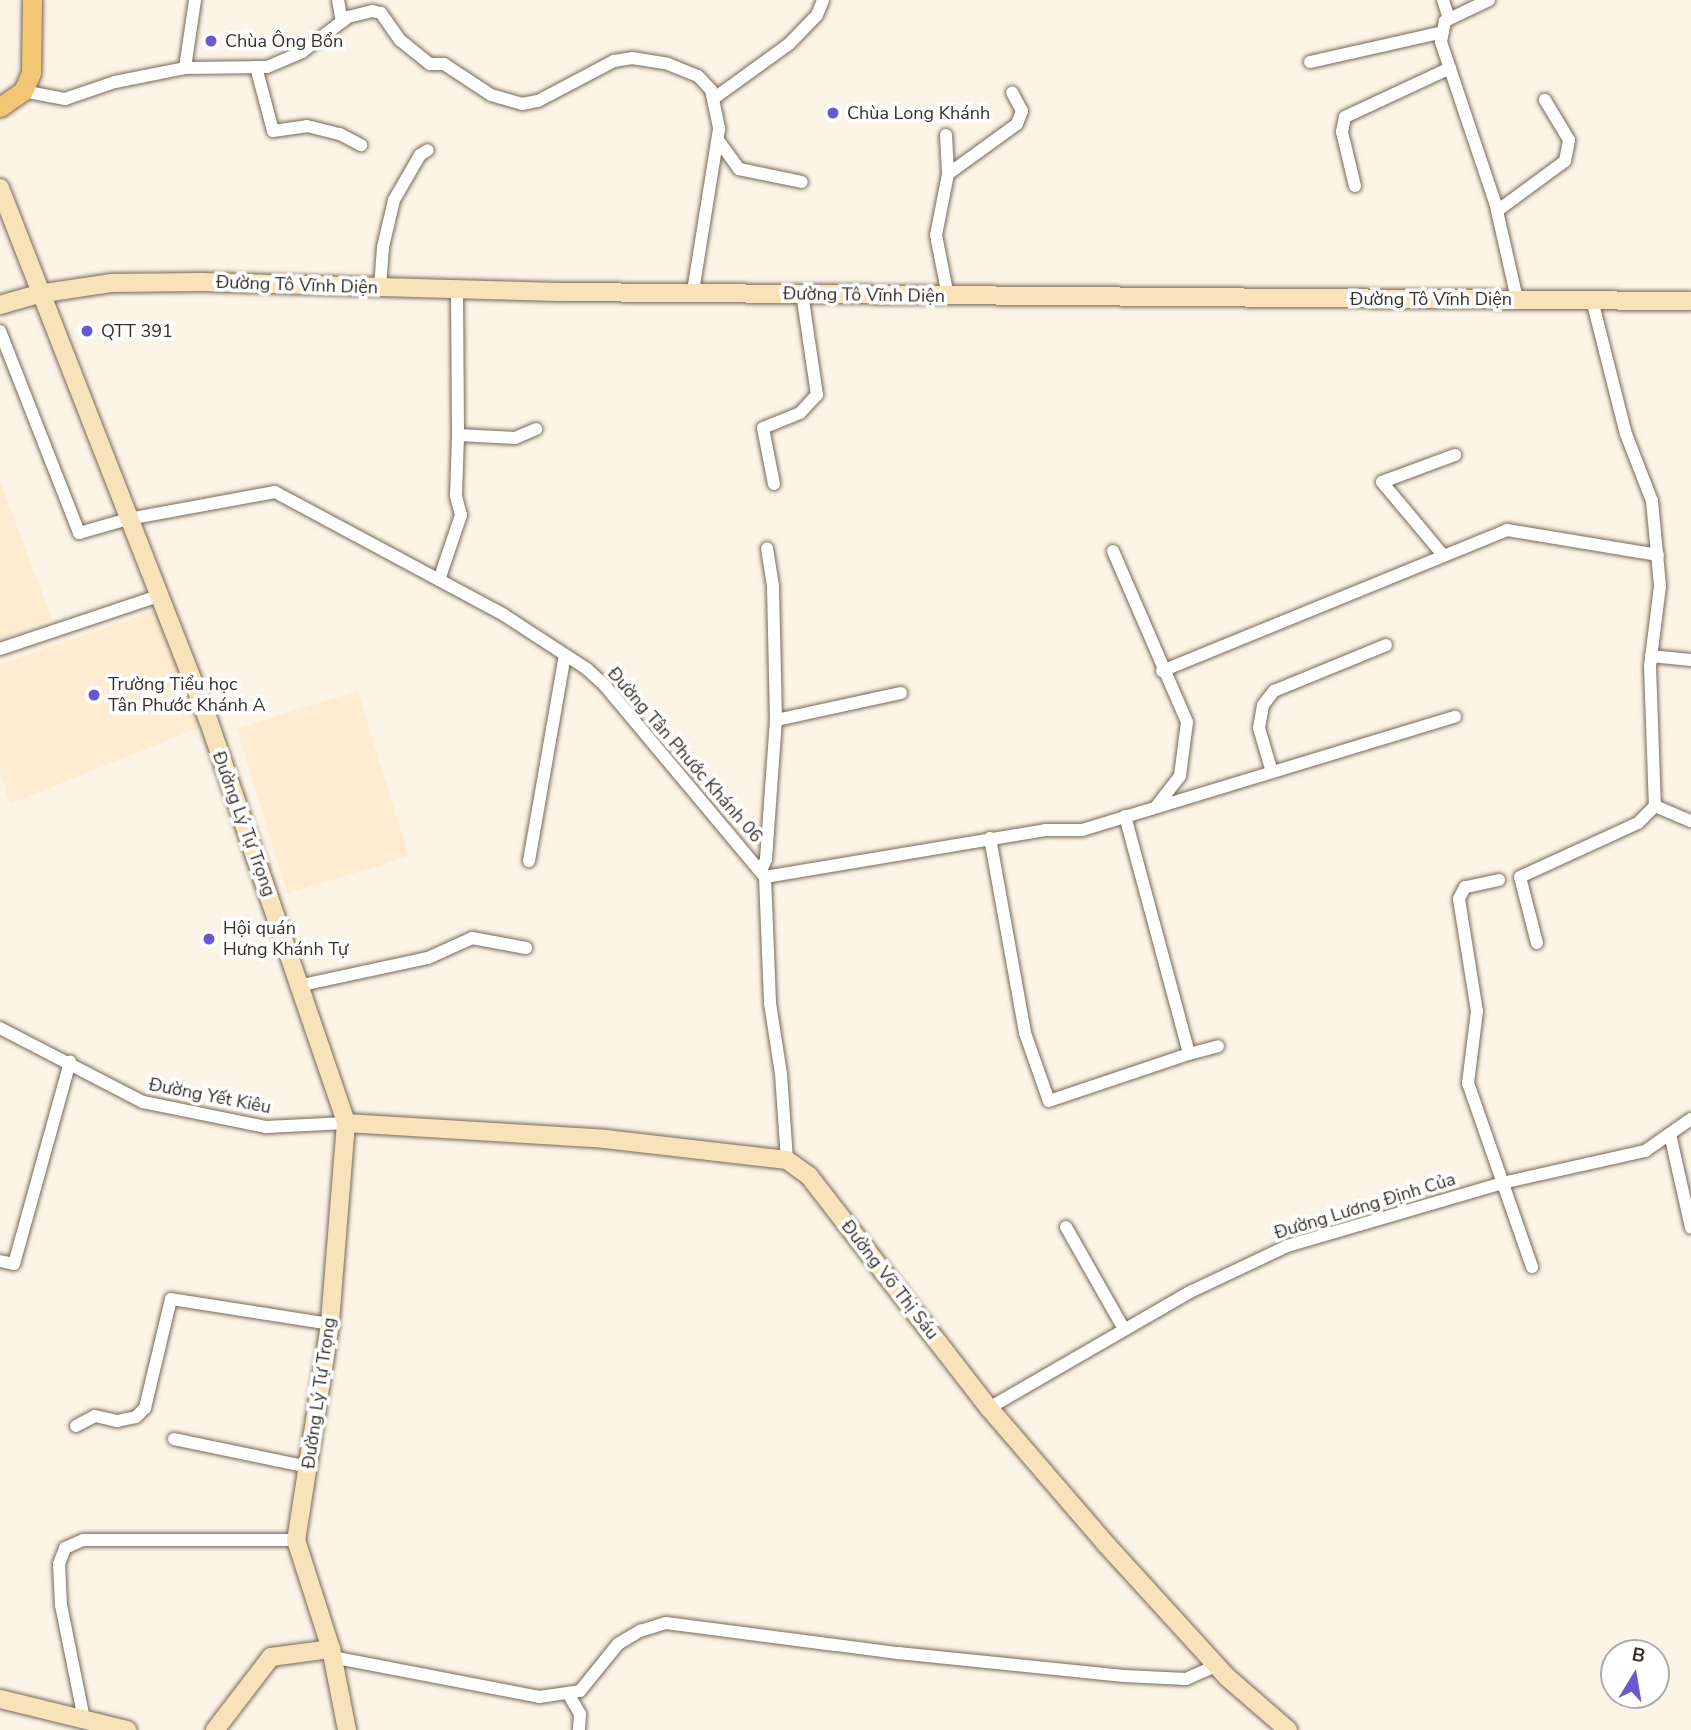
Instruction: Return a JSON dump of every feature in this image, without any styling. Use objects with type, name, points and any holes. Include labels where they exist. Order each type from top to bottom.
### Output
[{"type":"main road","points":[[0,107],[23,91],[31,73],[32,0]]},
{"type":"main road","name":"Đường Lý Tự Trọng","points":[[0,188],[38,294],[158,596],[302,985],[346,1123],[330,1324],[296,1540],[331,1653],[347,1730]]},
{"type":"main road","name":"Đường Tô Vĩnh Diện","points":[[0,305],[38,294],[112,283],[948,296],[1691,300]]},
{"type":"main road","points":[[346,1123],[605,1139],[787,1160]]},
{"type":"main road","name":"Đường Võ Thị Sáu","points":[[787,1160],[809,1176],[989,1408],[1217,1665],[1288,1730]]},
{"type":"main road","points":[[215,1730],[271,1657],[331,1653]]},
{"type":"main road","points":[[0,1699],[127,1730]]},
{"type":"street","points":[[185,68],[195,0]]},
{"type":"street","points":[[338,0],[342,22]]},
{"type":"street","points":[[713,99],[789,44],[817,15],[823,0]]},
{"type":"street","points":[[1443,0],[1450,19]]},
{"type":"street","points":[[1489,0],[1450,19],[1443,33],[1450,68],[1497,211],[1517,299]]},
{"type":"street","points":[[23,91],[65,99],[115,82],[185,68],[256,67],[302,52],[342,22],[382,6],[400,40],[430,64],[444,64],[491,95],[522,104],[538,101],[614,61],[632,58],[698,76],[713,99],[718,140],[693,291]]},
{"type":"street","points":[[1310,62],[1443,33]]},
{"type":"street","points":[[256,67],[273,131],[307,126],[340,134],[361,145]]},
{"type":"street","points":[[1355,187],[1342,132],[1345,117],[1450,68]]},
{"type":"street","points":[[948,174],[1017,124],[1022,111],[1012,92]]},
{"type":"street","points":[[1497,211],[1565,161],[1569,140],[1545,100]]},
{"type":"street","points":[[946,135],[948,174],[936,235],[948,296]]},
{"type":"street","points":[[718,140],[739,169],[802,183]]},
{"type":"street","points":[[380,288],[383,247],[394,200],[420,155],[428,150]]},
{"type":"street","points":[[439,580],[461,515],[456,496],[457,290]]},
{"type":"street","points":[[774,484],[763,428],[800,413],[817,395],[802,294]]},
{"type":"street","points":[[1536,943],[1520,877],[1638,823],[1655,806],[1651,656],[1660,586],[1652,502],[1626,434],[1592,300]]},
{"type":"street","name":"Đường Tân Phước Khánh 06","points":[[0,331],[79,533],[128,519],[275,492],[439,580],[565,655],[607,687],[763,874]]},
{"type":"street","points":[[458,435],[515,438],[536,429]]},
{"type":"street","points":[[1443,555],[1382,482],[1455,455]]},
{"type":"street","points":[[1162,671],[1443,555],[1518,529],[1658,555]]},
{"type":"street","points":[[767,548],[773,586],[776,720],[763,874],[769,1003],[781,1074],[787,1160]]},
{"type":"street","points":[[1114,551],[1162,671],[1187,722],[1181,776],[1157,806]]},
{"type":"street","points":[[0,648],[158,596]]},
{"type":"street","points":[[1272,772],[1259,728],[1263,705],[1274,691],[1386,645]]},
{"type":"street","points":[[529,861],[565,655]]},
{"type":"street","points":[[1651,656],[1691,660]]},
{"type":"street","points":[[776,720],[901,693]]},
{"type":"street","points":[[763,874],[990,838],[1082,830],[1455,717]]},
{"type":"street","points":[[1655,806],[1691,821]]},
{"type":"street","points":[[1125,816],[1189,1054]]},
{"type":"street","points":[[990,838],[1025,1032],[1049,1101],[1218,1046]]},
{"type":"street","points":[[1499,880],[1465,887],[1458,904],[1477,1012],[1468,1083],[1532,1267]]},
{"type":"street","points":[[302,985],[428,958],[472,938],[526,948]]},
{"type":"street","name":"Đường Yết Kiêu","points":[[0,1028],[143,1102],[266,1127],[346,1123]]},
{"type":"street","points":[[0,1261],[14,1264],[70,1062]]},
{"type":"street","name":"Đường Lương Định Của","points":[[989,1408],[1124,1329],[1287,1246],[1502,1183],[1645,1151],[1691,1119]]},
{"type":"street","points":[[1670,1134],[1691,1228]]},
{"type":"street","points":[[1066,1227],[1124,1329]]},
{"type":"street","points":[[76,1426],[95,1416],[117,1421],[136,1417],[145,1408],[171,1299],[330,1324]]},
{"type":"street","points":[[174,1439],[308,1467]]},
{"type":"street","points":[[83,1719],[61,1605],[59,1564],[65,1548],[83,1540],[296,1540]]},
{"type":"street","points":[[331,1653],[539,1697],[569,1695],[580,1691],[618,1644],[640,1631],[666,1623],[898,1653],[1124,1676],[1186,1679],[1217,1665]]},
{"type":"street","points":[[569,1695],[580,1714],[579,1730]]},
{"type":"shaded area","points":[[0,481],[52,619],[0,638]]},
{"type":"shaded area","name":"Trường Tiểu học Tân Phước Khánh A","points":[[156,610],[201,727],[10,804],[0,772],[0,664]]},
{"type":"shaded area","points":[[358,691],[409,856],[287,894],[237,728]]},
{"type":"place","name":"Chùa Ông Bổn","points":[[211,41]]},
{"type":"place","name":"Chùa Long Khánh","points":[[833,113]]},
{"type":"place","name":"QTT 391","points":[[87,331]]},
{"type":"place","name":"Trường Tiểu học Tân Phước Khánh A","points":[[94,695]]},
{"type":"place","name":"Hội quán Hưng Khánh Tự","points":[[209,939]]}]
